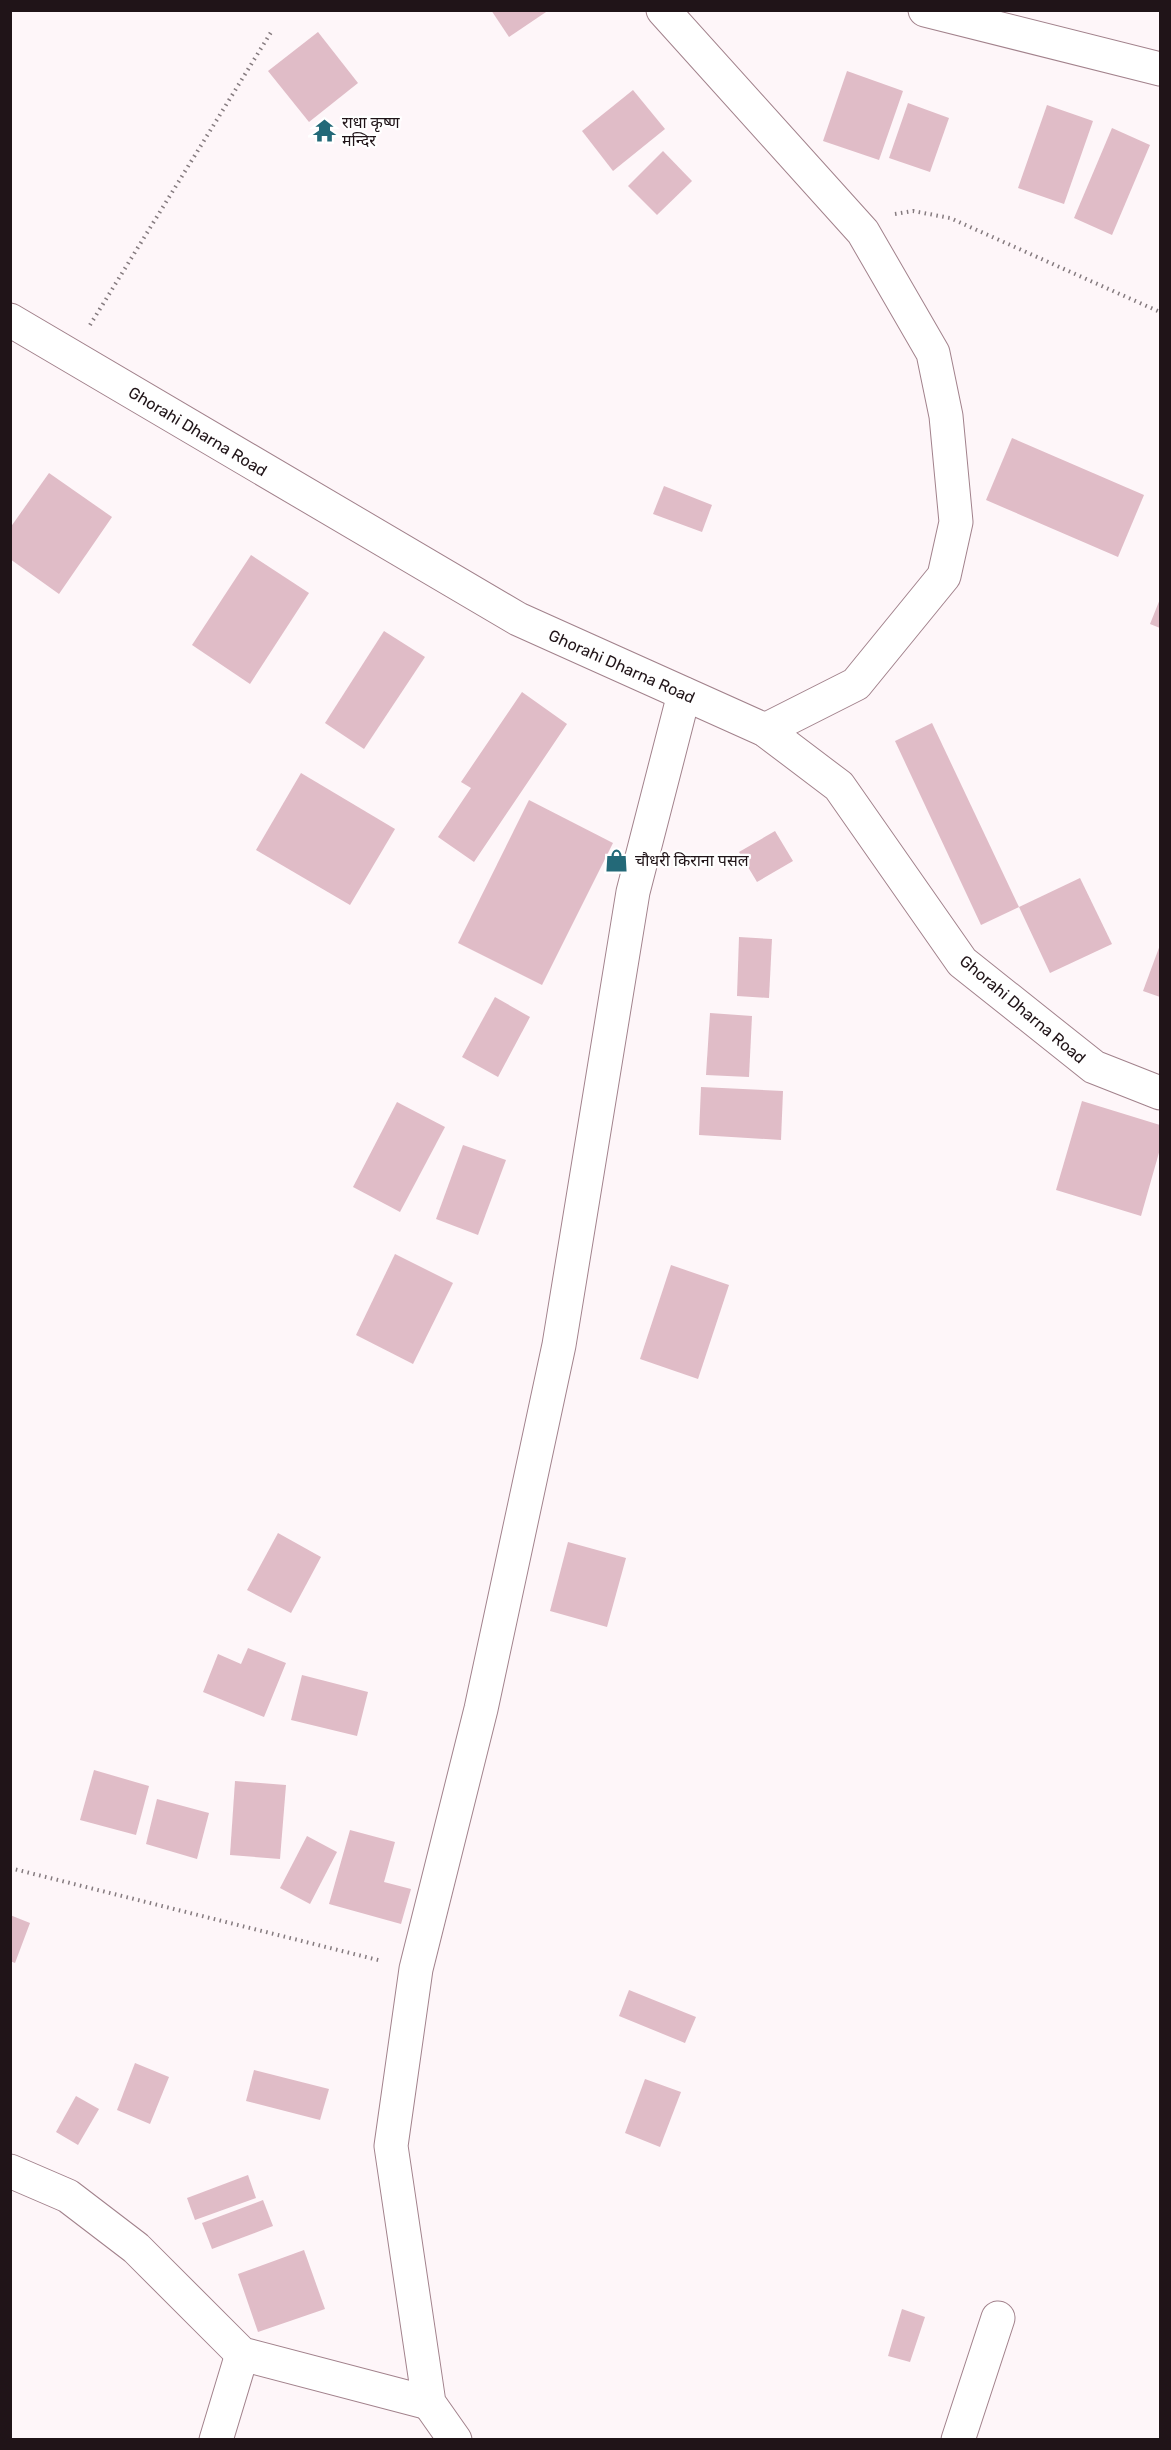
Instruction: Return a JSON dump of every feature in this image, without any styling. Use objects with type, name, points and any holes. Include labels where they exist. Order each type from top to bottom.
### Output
[{"type":"street","points":[[663,10],[863,232],[933,353],[946,416],[956,522],[944,576],[856,684],[765,730]]},
{"type":"street","points":[[925,10],[1161,69]]},
{"type":"street","name":"Ghorahi Dharna Road","points":[[10,320],[518,619],[765,730],[839,786],[962,963],[1094,1067],[1161,1093]]},
{"type":"street","points":[[455,2439],[429,2403],[391,2146],[416,1969],[481,1709],[559,1345],[633,892],[684,694]]},
{"type":"street","points":[[10,2171],[68,2196],[136,2248],[242,2354],[429,2403]]},
{"type":"street","points":[[958,2439],[998,2318]]},
{"type":"street","points":[[216,2439],[242,2354]]},
{"type":"path","points":[[71,356],[273,29]]},
{"type":"path","points":[[863,232],[888,215],[912,211],[950,218],[1161,312]]},
{"type":"path","points":[[10,1868],[416,1969]]},
{"type":"building","points":[[491,10],[549,10],[509,37]]},
{"type":"building","points":[[318,32],[358,83],[309,122],[268,71]]},
{"type":"building","points":[[847,71],[903,91],[879,160],[823,141]]},
{"type":"building","points":[[633,90],[665,129],[613,171],[582,131]]},
{"type":"building","points":[[908,103],[949,118],[930,172],[889,158]]},
{"type":"building","points":[[1047,105],[1093,121],[1064,204],[1018,188]]},
{"type":"building","points":[[1112,128],[1150,145],[1112,235],[1074,218]]},
{"type":"building","points":[[663,151],[692,181],[657,215],[628,186]]},
{"type":"building","points":[[1012,438],[1144,495],[1118,557],[986,500]]},
{"type":"building","points":[[49,473],[112,517],[59,594],[10,559],[10,528]]},
{"type":"building","points":[[664,486],[712,505],[702,532],[653,514]]},
{"type":"building","points":[[251,555],[309,593],[250,684],[192,645]]},
{"type":"building","points":[[1160,599],[1160,628],[1150,624]]},
{"type":"building","points":[[384,631],[425,657],[364,749],[325,723]]},
{"type":"building","points":[[522,692],[567,724],[474,862],[438,837],[471,788],[461,782]]},
{"type":"building","points":[[932,723],[1019,907],[981,925],[895,741]]},
{"type":"building","points":[[301,773],[395,829],[350,905],[256,850]]},
{"type":"building","points":[[529,800],[613,843],[542,985],[458,943]]},
{"type":"building","points":[[775,831],[793,861],[757,882],[739,852]]},
{"type":"building","points":[[1080,878],[1112,944],[1050,973],[1019,907]]},
{"type":"building","points":[[739,937],[772,939],[769,998],[737,996]]},
{"type":"building","points":[[1160,945],[1160,997],[1143,991]]},
{"type":"building","points":[[495,997],[530,1017],[498,1077],[462,1057]]},
{"type":"building","points":[[710,1013],[752,1016],[749,1077],[706,1075]]},
{"type":"building","points":[[701,1087],[783,1091],[781,1140],[699,1135]]},
{"type":"building","points":[[1082,1101],[1160,1125],[1160,1149],[1141,1216],[1056,1190]]},
{"type":"building","points":[[397,1102],[445,1127],[400,1212],[353,1187]]},
{"type":"building","points":[[463,1145],[506,1160],[478,1235],[436,1219]]},
{"type":"building","points":[[395,1254],[453,1283],[413,1364],[356,1335]]},
{"type":"building","points":[[671,1265],[729,1285],[698,1379],[640,1359]]},
{"type":"building","points":[[278,1533],[321,1557],[291,1613],[247,1590]]},
{"type":"building","points":[[568,1542],[626,1558],[607,1627],[550,1611]]},
{"type":"building","points":[[248,1648],[286,1663],[264,1717],[203,1692],[218,1654],[241,1664]]},
{"type":"building","points":[[302,1675],[368,1692],[357,1736],[291,1720]]},
{"type":"building","points":[[94,1770],[149,1786],[136,1835],[80,1820]]},
{"type":"building","points":[[235,1781],[286,1785],[280,1859],[230,1855]]},
{"type":"building","points":[[157,1799],[209,1813],[197,1859],[146,1844]]},
{"type":"building","points":[[350,1830],[395,1842],[384,1882],[411,1889],[401,1924],[329,1904]]},
{"type":"building","points":[[307,1836],[337,1852],[310,1904],[280,1888]]},
{"type":"building","points":[[10,1915],[30,1923],[15,1963],[10,1961]]},
{"type":"building","points":[[629,1990],[696,2017],[685,2043],[619,2016]]},
{"type":"building","points":[[135,2063],[169,2077],[150,2124],[117,2110]]},
{"type":"building","points":[[254,2070],[329,2089],[320,2120],[246,2101]]},
{"type":"building","points":[[645,2079],[681,2092],[660,2147],[625,2133]]},
{"type":"building","points":[[76,2096],[99,2109],[78,2145],[56,2132]]},
{"type":"building","points":[[248,2175],[256,2198],[195,2220],[187,2198]]},
{"type":"building","points":[[263,2200],[273,2226],[212,2249],[202,2223]]},
{"type":"building","points":[[304,2250],[325,2309],[258,2332],[238,2274]]},
{"type":"building","points":[[902,2309],[925,2317],[910,2362],[888,2356]]},
{"type":"place","name":"राधा कृष्ण मन्दिर","points":[[324,131]]},
{"type":"place","name":"चौधरी किराना पसल","points":[[617,860]]}]
